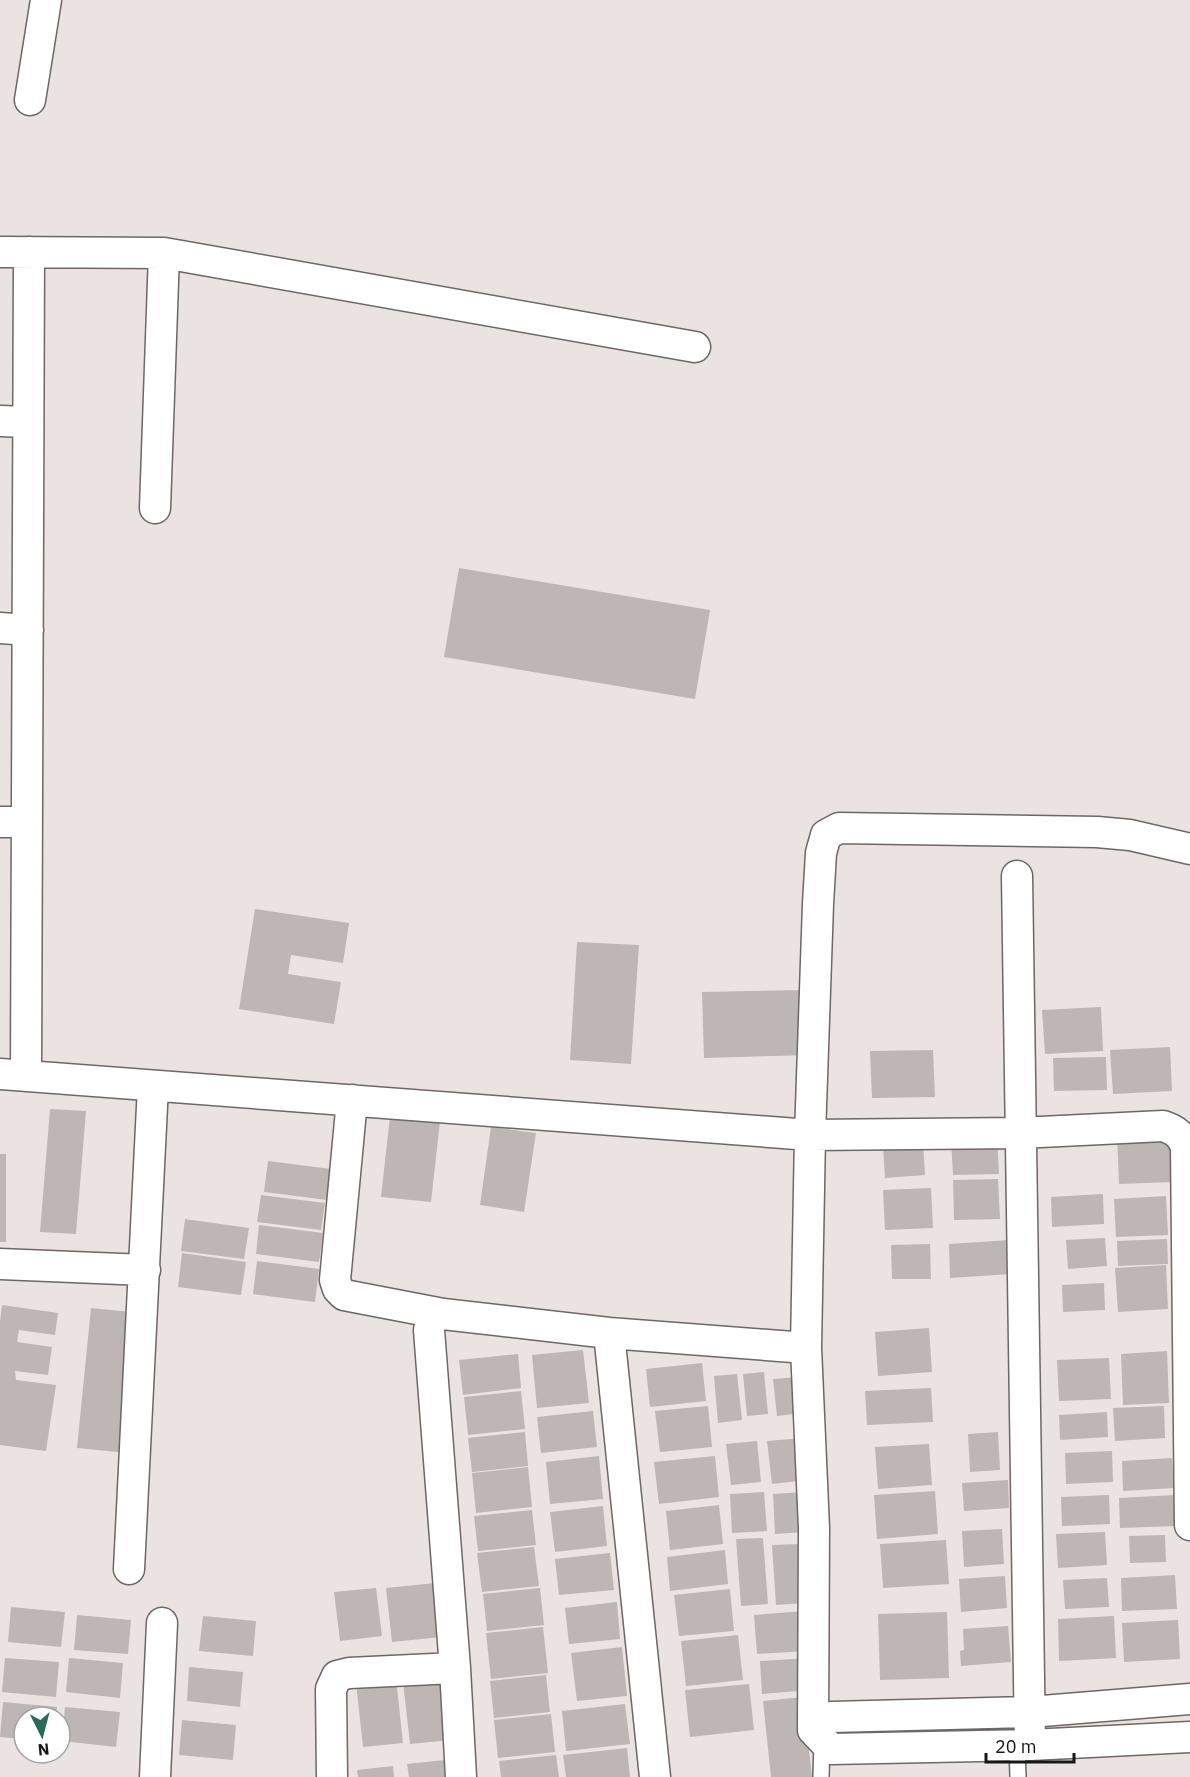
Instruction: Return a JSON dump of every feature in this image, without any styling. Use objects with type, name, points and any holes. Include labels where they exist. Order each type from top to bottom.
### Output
[{"type":"street","points":[[30,100],[46,0]]},
{"type":"street","points":[[0,252],[164,253],[694,347]]},
{"type":"street","points":[[30,252],[14,421],[13,1075],[810,1135],[1020,1133],[1163,1126],[1182,1137],[1186,1147],[1190,1525]]},
{"type":"street","points":[[155,508],[164,253]]},
{"type":"street","points":[[822,1740],[806,1348],[818,904],[821,853],[826,835],[840,828],[1097,832],[1130,835],[1190,849]]},
{"type":"street","points":[[1017,876],[1030,1712],[1024,1745]]},
{"type":"street","points":[[129,1569],[153,1086]]},
{"type":"street","points":[[352,1100],[335,1280],[338,1289],[344,1295],[430,1318],[806,1348]]},
{"type":"street","points":[[0,1264],[145,1270]]},
{"type":"street","points":[[430,1318],[461,1777]]},
{"type":"street","points":[[609,1333],[656,1777]]},
{"type":"street","points":[[155,1777],[162,1623]]},
{"type":"street","points":[[332,1777],[331,1689],[337,1676],[349,1672],[455,1668]]},
{"type":"street","points":[[822,1740],[831,1717],[1030,1712],[1190,1700]]},
{"type":"street","points":[[822,1740],[1024,1745],[1190,1737]]},
{"type":"lane","points":[[821,1777],[822,1740]]},
{"type":"lane","points":[[1018,1777],[1024,1745]]},
{"type":"building","points":[[459,568],[710,610],[695,699],[444,657]]},
{"type":"building","points":[[255,909],[349,923],[343,963],[291,955],[288,974],[341,982],[334,1024],[239,1009]]},
{"type":"building","points":[[577,942],[639,945],[631,1064],[570,1060]]},
{"type":"building","points":[[807,990],[809,1055],[704,1058],[702,992]]},
{"type":"building","points":[[1101,1007],[1103,1051],[1045,1054],[1042,1010]]},
{"type":"building","points":[[1170,1047],[1172,1091],[1113,1094],[1110,1050]]},
{"type":"building","points":[[933,1050],[935,1097],[872,1098],[870,1051]]},
{"type":"building","points":[[1106,1057],[1107,1090],[1054,1091],[1053,1058]]},
{"type":"building","points":[[50,1109],[86,1111],[76,1234],[40,1232]]},
{"type":"building","points":[[390,1116],[440,1121],[431,1202],[381,1197]]},
{"type":"building","points":[[491,1127],[536,1133],[524,1212],[480,1205]]},
{"type":"building","points":[[1171,1133],[1173,1182],[1119,1184],[1117,1134]]},
{"type":"building","points":[[997,1138],[999,1174],[953,1175],[951,1139]]},
{"type":"building","points":[[923,1143],[925,1175],[885,1178],[883,1146]]},
{"type":"building","points":[[0,1154],[6,1154],[6,1242],[0,1242]]},
{"type":"building","points":[[268,1161],[331,1169],[327,1200],[264,1192]]},
{"type":"building","points":[[998,1179],[1000,1219],[954,1220],[953,1180]]},
{"type":"building","points":[[931,1188],[933,1228],[885,1230],[883,1190]]},
{"type":"building","points":[[1103,1194],[1104,1224],[1052,1227],[1051,1197]]},
{"type":"building","points":[[261,1195],[325,1203],[321,1230],[257,1222]]},
{"type":"building","points":[[1166,1196],[1168,1235],[1116,1237],[1114,1199]]},
{"type":"building","points":[[185,1219],[249,1228],[244,1259],[181,1251]]},
{"type":"building","points":[[259,1225],[323,1233],[319,1262],[256,1254]]},
{"type":"building","points":[[1105,1238],[1107,1266],[1068,1269],[1066,1240]]},
{"type":"building","points":[[1167,1239],[1168,1264],[1118,1266],[1117,1241]]},
{"type":"building","points":[[1010,1240],[1012,1274],[950,1278],[949,1244]]},
{"type":"building","points":[[930,1244],[931,1279],[892,1279],[891,1245]]},
{"type":"building","points":[[182,1253],[246,1262],[241,1295],[178,1287]]},
{"type":"building","points":[[257,1261],[319,1269],[315,1302],[253,1294]]},
{"type":"building","points":[[1166,1265],[1168,1309],[1118,1312],[1115,1268]]},
{"type":"building","points":[[1104,1283],[1105,1310],[1063,1312],[1062,1285]]},
{"type":"building","points":[[2,1305],[58,1313],[55,1335],[19,1330],[17,1342],[52,1347],[48,1375],[15,1371],[16,1380],[56,1385],[46,1451],[0,1445]]},
{"type":"building","points":[[91,1308],[141,1313],[127,1453],[77,1448]]},
{"type":"building","points":[[929,1328],[932,1372],[878,1376],[875,1332]]},
{"type":"building","points":[[583,1350],[589,1403],[537,1408],[532,1355]]},
{"type":"building","points":[[1167,1351],[1169,1403],[1123,1405],[1121,1354]]},
{"type":"building","points":[[518,1354],[521,1388],[463,1395],[459,1360]]},
{"type":"building","points":[[1109,1358],[1111,1399],[1059,1401],[1057,1360]]},
{"type":"building","points":[[702,1363],[706,1401],[650,1407],[646,1369]]},
{"type":"building","points":[[764,1372],[768,1414],[747,1416],[743,1374]]},
{"type":"building","points":[[737,1374],[742,1420],[718,1423],[714,1376]]},
{"type":"building","points":[[798,1377],[802,1413],[777,1416],[773,1379]]},
{"type":"building","points":[[931,1388],[933,1422],[867,1425],[865,1391]]},
{"type":"building","points":[[521,1391],[525,1429],[468,1435],[464,1397]]},
{"type":"building","points":[[708,1406],[712,1447],[660,1452],[655,1411]]},
{"type":"building","points":[[1164,1406],[1165,1438],[1115,1441],[1113,1408]]},
{"type":"building","points":[[593,1411],[597,1447],[541,1453],[537,1417]]},
{"type":"building","points":[[1107,1412],[1108,1437],[1060,1440],[1059,1415]]},
{"type":"building","points":[[525,1432],[528,1466],[472,1472],[468,1438]]},
{"type":"building","points":[[998,1432],[1000,1470],[970,1472],[968,1434]]},
{"type":"building","points":[[803,1438],[808,1480],[772,1484],[767,1441]]},
{"type":"building","points":[[757,1441],[761,1482],[731,1485],[726,1444]]},
{"type":"building","points":[[929,1444],[932,1485],[878,1489],[875,1447]]},
{"type":"building","points":[[1112,1451],[1113,1482],[1066,1484],[1065,1453]]},
{"type":"building","points":[[599,1456],[603,1499],[550,1504],[546,1462]]},
{"type":"building","points":[[715,1456],[719,1497],[659,1504],[654,1462]]},
{"type":"building","points":[[1172,1458],[1174,1488],[1123,1491],[1122,1461]]},
{"type":"building","points":[[528,1467],[532,1507],[476,1513],[472,1473]]},
{"type":"building","points":[[1008,1480],[1009,1508],[964,1511],[962,1483]]},
{"type":"building","points":[[935,1491],[938,1534],[877,1539],[874,1495]]},
{"type":"building","points":[[764,1492],[767,1531],[732,1533],[730,1494]]},
{"type":"building","points":[[803,1492],[806,1532],[775,1534],[773,1494]]},
{"type":"building","points":[[1109,1495],[1110,1524],[1062,1526],[1061,1497]]},
{"type":"building","points":[[1175,1495],[1176,1526],[1120,1528],[1119,1498]]},
{"type":"building","points":[[719,1505],[723,1544],[670,1550],[666,1511]]},
{"type":"building","points":[[603,1506],[607,1546],[555,1552],[550,1512]]},
{"type":"building","points":[[532,1510],[536,1545],[478,1551],[474,1516]]},
{"type":"building","points":[[1002,1529],[1004,1564],[964,1567],[962,1531]]},
{"type":"building","points":[[1105,1532],[1107,1565],[1058,1568],[1056,1534]]},
{"type":"building","points":[[1165,1535],[1166,1562],[1130,1563],[1129,1536]]},
{"type":"building","points":[[763,1538],[768,1604],[741,1606],[736,1539]]},
{"type":"building","points":[[946,1540],[949,1584],[883,1588],[880,1544]]},
{"type":"building","points":[[800,1544],[803,1603],[776,1605],[772,1545]]},
{"type":"building","points":[[534,1547],[539,1586],[482,1592],[477,1553]]},
{"type":"building","points":[[725,1550],[728,1584],[670,1591],[667,1557]]},
{"type":"building","points":[[610,1553],[614,1590],[559,1595],[555,1559]]},
{"type":"building","points":[[1175,1575],[1177,1609],[1122,1611],[1121,1578]]},
{"type":"building","points":[[1005,1576],[1007,1608],[961,1612],[959,1579]]},
{"type":"building","points":[[1107,1578],[1109,1607],[1065,1609],[1063,1580]]},
{"type":"building","points":[[435,1583],[441,1637],[392,1642],[386,1588]]},
{"type":"building","points":[[376,1588],[382,1636],[340,1641],[334,1592]]},
{"type":"building","points":[[540,1588],[544,1625],[487,1631],[483,1594]]},
{"type":"building","points":[[730,1589],[734,1631],[679,1636],[674,1595]]},
{"type":"building","points":[[617,1602],[620,1639],[569,1644],[565,1608]]},
{"type":"building","points":[[11,1607],[65,1612],[61,1647],[8,1642]]},
{"type":"building","points":[[805,1611],[808,1651],[757,1654],[754,1615]]},
{"type":"building","points":[[947,1612],[949,1678],[880,1680],[878,1614]]},
{"type":"building","points":[[77,1615],[131,1620],[128,1654],[74,1650]]},
{"type":"building","points":[[203,1616],[256,1621],[253,1656],[199,1651]]},
{"type":"building","points":[[1114,1616],[1116,1658],[1059,1661],[1058,1619]]},
{"type":"building","points":[[1178,1620],[1180,1659],[1124,1662],[1122,1623]]},
{"type":"building","points":[[1008,1626],[1011,1662],[961,1666],[960,1651],[964,1650],[963,1629]]},
{"type":"building","points":[[543,1627],[548,1673],[491,1679],[486,1633]]},
{"type":"building","points":[[738,1635],[743,1680],[686,1686],[681,1641]]},
{"type":"building","points":[[622,1647],[627,1696],[577,1701],[571,1653]]},
{"type":"building","points":[[5,1658],[59,1662],[56,1697],[2,1692]]},
{"type":"building","points":[[69,1658],[123,1663],[120,1698],[66,1692]]},
{"type":"building","points":[[808,1658],[810,1690],[762,1694],[760,1661]]},
{"type":"building","points":[[189,1667],[243,1672],[240,1707],[187,1701]]},
{"type":"building","points":[[546,1675],[550,1712],[494,1718],[490,1681]]},
{"type":"building","points":[[396,1678],[403,1743],[363,1747],[356,1683]]},
{"type":"building","points":[[445,1678],[451,1740],[410,1744],[403,1682]]},
{"type":"building","points":[[749,1684],[754,1730],[690,1737],[685,1690]]},
{"type":"building","points":[[803,1697],[812,1777],[771,1777],[763,1701]]},
{"type":"building","points":[[3,1702],[35,1705],[12,1705],[12,1738],[0,1737]]},
{"type":"building","points":[[625,1704],[630,1744],[566,1751],[562,1711]]},
{"type":"building","points":[[72,1708],[120,1712],[116,1747],[72,1742]]},
{"type":"building","points":[[551,1714],[555,1752],[498,1758],[494,1720]]},
{"type":"building","points":[[182,1720],[236,1725],[233,1760],[179,1755]]},
{"type":"building","points":[[627,1748],[630,1777],[566,1777],[563,1755]]},
{"type":"building","points":[[556,1755],[559,1777],[501,1777],[499,1761]]},
{"type":"building","points":[[454,1759],[456,1777],[409,1777],[407,1764]]},
{"type":"building","points":[[393,1766],[394,1777],[358,1777],[357,1770]]}]
